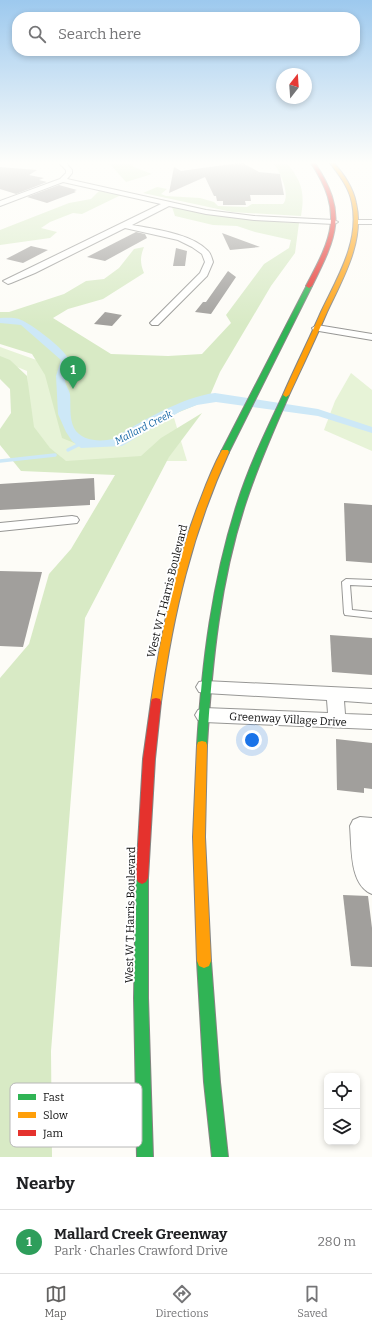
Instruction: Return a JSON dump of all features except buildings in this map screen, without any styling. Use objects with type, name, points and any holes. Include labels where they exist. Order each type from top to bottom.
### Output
[{"type":"main road","name":"West W T Harris Boulevard","points":[[144,1157],[140,960],[142,872],[145,802],[162,656],[186,556],[196,523],[214,475],[323,260],[333,232],[343,222],[340,217]]},
{"type":"main road","points":[[220,1157],[209,1046],[202,945],[199,801],[205,687],[220,587],[236,520],[253,469],[349,255],[354,242],[356,217]]},
{"type":"main road","points":[[349,255],[343,222],[357,222]]},
{"type":"street","points":[[8,281],[32,271],[141,217]]},
{"type":"street","points":[[240,217],[343,222]]},
{"type":"street","points":[[357,222],[372,222]]},
{"type":"street","points":[[123,226],[192,242],[204,250],[210,258],[210,263],[204,274],[155,323]]},
{"type":"street","points":[[317,328],[372,337]]},
{"type":"street","points":[[0,527],[72,520]]},
{"type":"street","points":[[205,687],[372,696]]},
{"type":"street","points":[[335,693],[337,721]]},
{"type":"street","name":"Greenway Village Drive","points":[[204,715],[372,722]]},
{"type":"street","points":[[372,827],[360,826],[366,876],[372,884]]},
{"type":"lane","points":[[372,583],[346,582],[348,613],[372,615]]},
{"type":"green space","points":[[33,217],[63,217],[50,222],[41,228],[57,232],[50,238],[0,245],[0,230]]},
{"type":"green space","points":[[179,217],[229,217],[299,223],[295,253],[271,286],[220,372],[208,400],[165,418],[136,433],[84,447],[62,438],[45,375],[32,354],[0,344],[0,312],[9,312],[64,294],[86,281],[104,279],[119,268],[134,249],[144,247],[141,260],[144,273],[103,299],[68,309],[53,318],[111,354],[168,356],[202,354],[231,323],[226,315],[264,264],[289,248],[291,240],[255,232],[237,226],[213,225]]},
{"type":"green space","points":[[0,347],[171,408],[187,461],[30,461],[27,371],[0,360]]},
{"type":"green space","points":[[0,356],[10,360],[27,376],[34,427],[50,448],[66,461],[141,456],[161,438],[202,413],[169,457],[85,618],[51,1051],[51,1083],[10,1083],[10,1147],[52,1147],[52,1157],[0,1157],[0,678],[29,644],[49,574],[71,549],[115,475],[21,471],[0,445],[0,429],[11,413],[10,389],[0,379]]},
{"type":"green space","points":[[351,373],[372,390],[372,451],[324,430],[335,401]]},
{"type":"water","name":"Mallard Creek","points":[[0,318],[16,318],[26,322],[47,337],[66,355],[68,359],[68,367],[65,380],[70,394],[71,420],[74,428],[81,436],[91,440],[113,439],[176,404],[203,395],[215,393],[318,409],[372,427],[372,433],[318,416],[216,402],[197,405],[181,411],[122,446],[81,448],[72,441],[58,414],[56,376],[61,360],[21,325],[0,323]]},
{"type":"waterway","points":[[68,450],[82,443]]},
{"type":"waterway","points":[[0,461],[55,455]]},
{"type":"traffic: fast","points":[[225,452],[309,286]]},
{"type":"traffic: fast","points":[[202,745],[211,640],[223,571],[231,537],[241,503],[264,442],[286,395]]},
{"type":"traffic: fast","points":[[142,878],[141,998],[145,1157]]},
{"type":"traffic: fast","points":[[204,961],[212,1082],[220,1157]]},
{"type":"traffic: slow","points":[[286,395],[341,277],[351,250],[356,217]]},
{"type":"traffic: slow","points":[[156,702],[166,638],[180,574],[200,512],[225,452]]},
{"type":"traffic: slow","points":[[202,745],[199,837],[204,961]]},
{"type":"traffic: jam","points":[[309,286],[325,254],[330,239],[333,217]]},
{"type":"traffic: jam","points":[[142,878],[149,759],[156,702]]},
{"type":"place","name":"Mallard Creek Greenway","points":[[73,389]]}]
